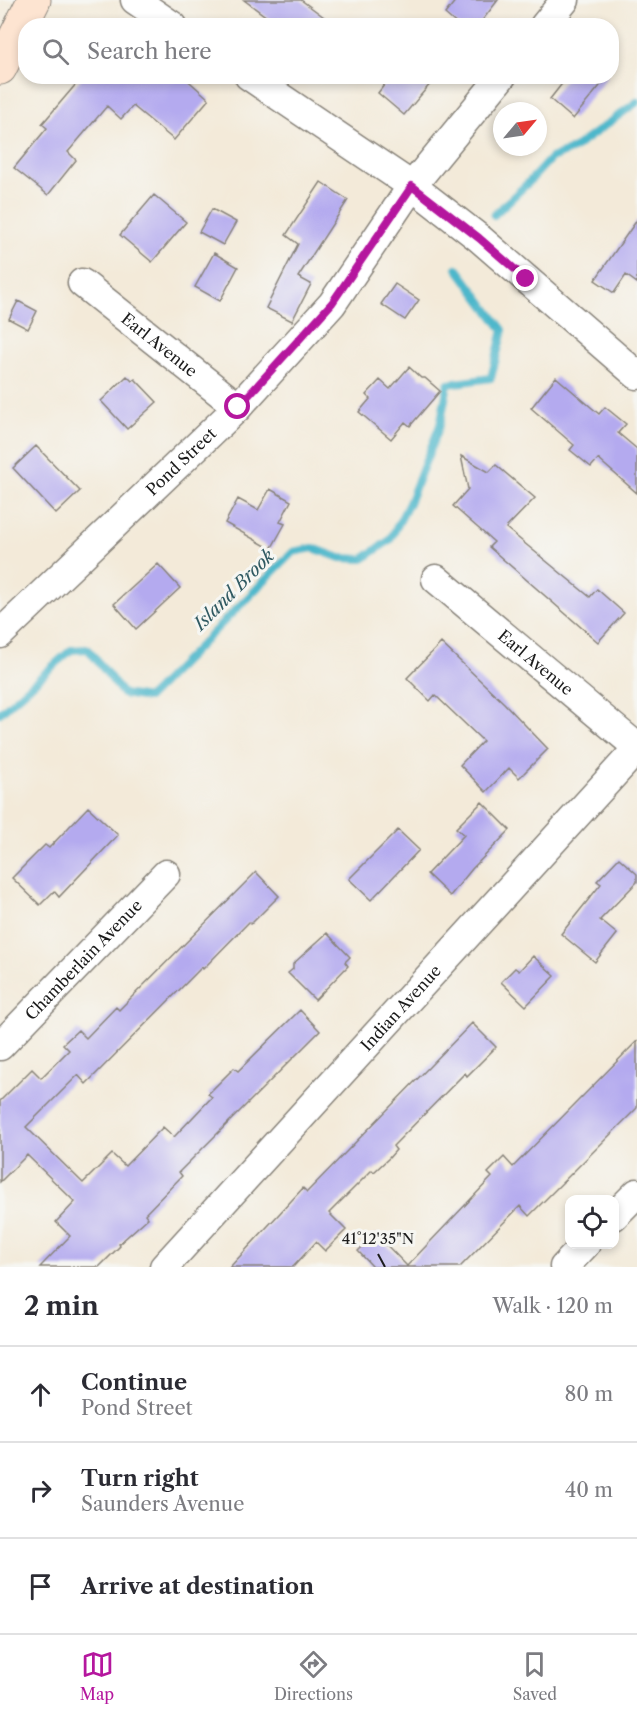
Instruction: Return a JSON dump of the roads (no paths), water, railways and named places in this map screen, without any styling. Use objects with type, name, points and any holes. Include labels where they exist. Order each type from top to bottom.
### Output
[{"type":"street","points":[[25,18],[34,0]]},
{"type":"street","points":[[135,0],[161,18]]},
{"type":"street","points":[[550,18],[565,0]]},
{"type":"street","points":[[0,68],[18,32]]},
{"type":"street","points":[[261,84],[412,186],[479,238],[637,375]]},
{"type":"street","name":"Pond Street","points":[[0,634],[238,407],[332,303],[412,186],[495,84]]},
{"type":"street","name":"Earl Avenue","points":[[82,283],[238,407]]},
{"type":"street","name":"Earl Avenue","points":[[436,579],[637,748]]},
{"type":"street","name":"Indian Avenue","points":[[164,1267],[637,748]]},
{"type":"street","name":"Chamberlain Avenue","points":[[0,1046],[166,874]]},
{"type":"street","points":[[619,1212],[637,1193]]},
{"type":"street","points":[[564,1267],[582,1249]]},
{"type":"waterway","name":"Island Brook","points":[[494,215],[551,158],[573,149],[637,102]]},
{"type":"waterway","name":"Island Brook","points":[[0,713],[71,650],[88,649],[123,694],[148,698],[293,552],[313,548],[340,558],[363,559],[390,540],[409,503],[440,425],[448,384],[491,378],[503,330],[457,268]]}]
